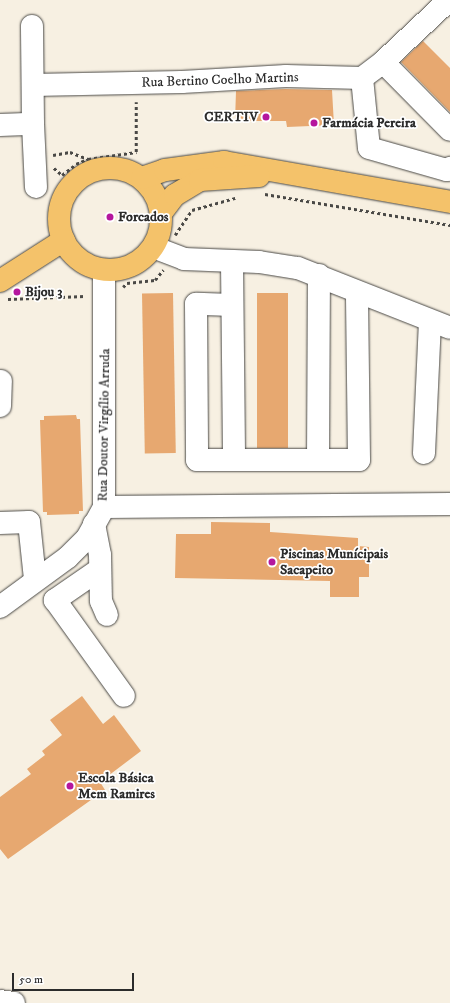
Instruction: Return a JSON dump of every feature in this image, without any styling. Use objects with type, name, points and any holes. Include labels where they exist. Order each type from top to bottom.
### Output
[{"type":"main road","points":[[142,178],[165,170],[224,162],[278,173],[450,202]]},
{"type":"main road","points":[[110,167],[127,170],[142,178],[155,193],[162,212],[161,251],[128,266],[104,270],[87,265],[73,254],[64,240],[59,224],[60,207],[67,191],[78,178],[93,170],[110,167]]},
{"type":"main road","points":[[162,212],[175,195],[200,180],[278,173]]},
{"type":"main road","points":[[0,281],[64,240]]},
{"type":"street","points":[[449,0],[383,62],[362,78],[369,148],[447,170],[450,168]]},
{"type":"street","points":[[32,26],[33,124],[36,187]]},
{"type":"street","points":[[383,62],[450,130]]},
{"type":"street","name":"Rua Bertino Coelho Martins","points":[[33,85],[136,83],[286,76],[362,78]]},
{"type":"street","points":[[0,125],[33,124]]},
{"type":"street","points":[[161,251],[184,259],[279,264],[319,275],[440,325],[424,453]]},
{"type":"street","points":[[232,262],[234,460]]},
{"type":"street","name":"Rua Doutor Virgílio Arruda","points":[[104,270],[99,515],[101,601],[107,614]]},
{"type":"street","points":[[318,460],[319,275]]},
{"type":"street","points":[[232,305],[196,304],[197,460],[359,460],[358,292]]},
{"type":"street","points":[[0,382],[0,406]]},
{"type":"street","points":[[0,607],[35,579],[68,557],[87,538],[99,515],[450,504]]},
{"type":"street","points":[[0,523],[29,522],[35,579]]},
{"type":"street","points":[[100,569],[55,600],[124,696]]},
{"type":"street","points":[[0,1001],[14,1003]]},
{"type":"path","points":[[62,175],[76,164],[88,159],[136,152],[136,83]]},
{"type":"path","points":[[34,156],[70,152],[88,159]]},
{"type":"path","points":[[261,193],[450,225]]},
{"type":"path","points":[[161,251],[192,210],[238,198]]},
{"type":"building","points":[[423,41],[450,68],[450,112],[401,62]]},
{"type":"building","points":[[285,89],[332,90],[334,125],[287,127],[286,121],[235,121],[236,91]]},
{"type":"building","points":[[173,293],[176,453],[145,454],[142,294]]},
{"type":"building","points":[[257,293],[288,293],[288,448],[257,448]]},
{"type":"building","points":[[76,415],[77,419],[80,419],[83,511],[79,511],[79,514],[47,515],[47,512],[43,512],[40,420],[44,420],[44,416]]},
{"type":"building","name":"Piscinas Munícipais Sacapeito","points":[[211,522],[270,523],[270,532],[358,538],[358,546],[369,547],[369,577],[359,577],[359,597],[330,597],[330,581],[175,578],[176,534],[211,534]]},
{"type":"building","points":[[82,696],[103,724],[114,715],[141,751],[100,782],[105,790],[8,859],[0,849],[0,797],[31,774],[27,769],[45,755],[42,751],[62,735],[50,720]]},
{"type":"place","name":"CERTIV","points":[[266,117]]},
{"type":"place","name":"Farmácia Pereira","points":[[314,123]]},
{"type":"place","name":"Forcados","points":[[110,217]]},
{"type":"place","name":"Bijou 3","points":[[17,292]]},
{"type":"place","name":"Piscinas Munícipais Sacapeito","points":[[272,562]]},
{"type":"place","name":"Escola Básica Mem Ramires","points":[[70,786]]}]
